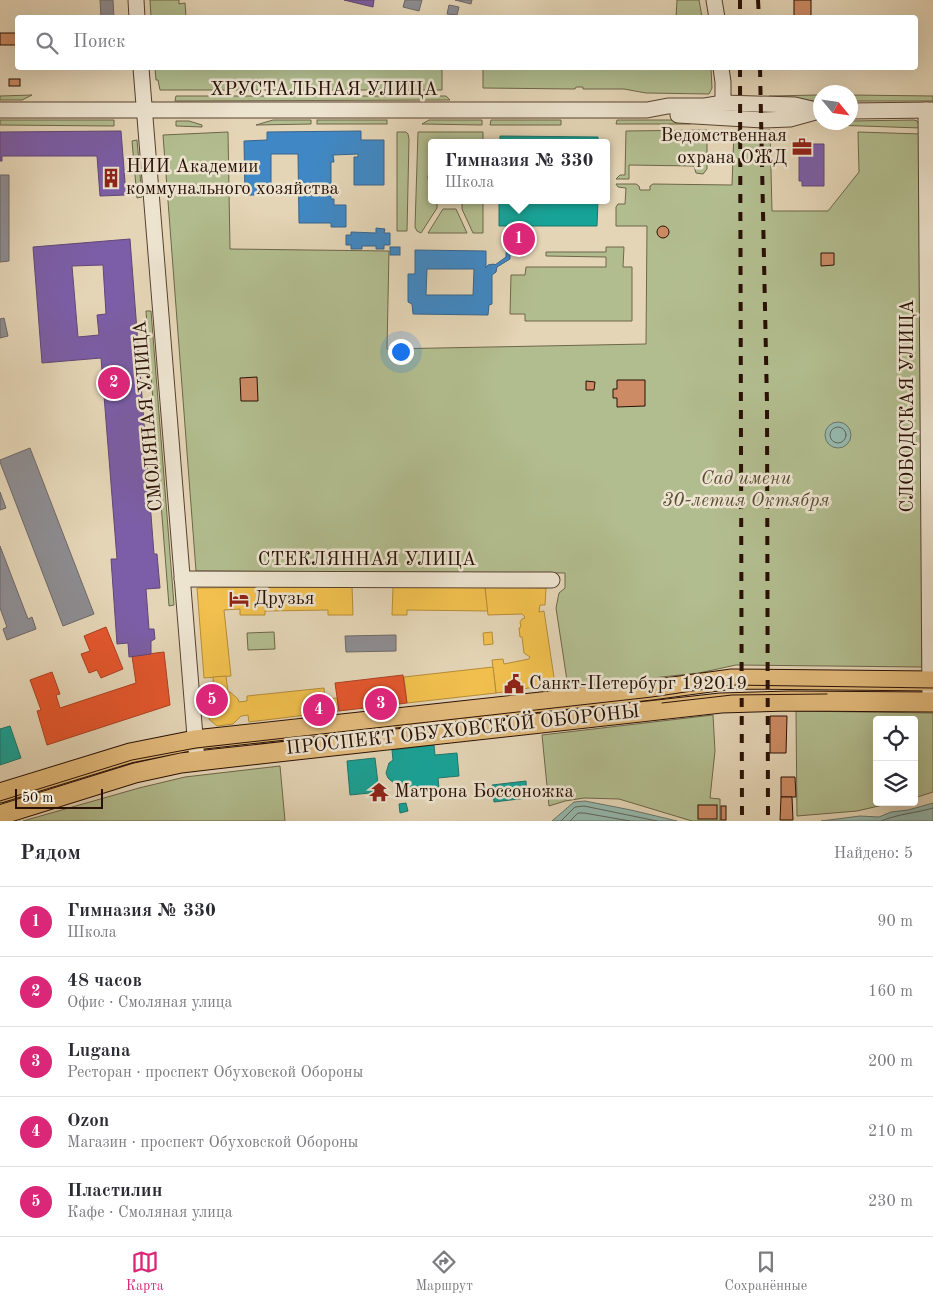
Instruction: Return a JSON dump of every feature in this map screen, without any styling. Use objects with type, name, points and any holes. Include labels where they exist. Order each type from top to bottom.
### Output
[{"type":"main road","name":"ПРОСПЕКТ ОБУХОВСКОЙ ОБОРОНЫ","points":[[0,793],[130,753],[195,740],[651,690],[732,678],[931,681]]},
{"type":"main road","name":"ПРОСПЕКТ ОБУХОВСКОЙ ОБОРОНЫ","points":[[0,815],[135,773],[197,761],[722,703],[790,701],[931,702]]},
{"type":"street","points":[[136,0],[137,15]]},
{"type":"street","points":[[714,0],[716,15]]},
{"type":"street","name":"СМОЛЯНАЯ УЛИЦА","points":[[141,70],[197,761]]},
{"type":"street","points":[[721,70],[724,87],[723,102]]},
{"type":"street","name":"ХРУСТАЛЬНАЯ УЛИЦА","points":[[0,110],[647,110],[668,106],[705,106],[723,102],[794,105],[813,109]]},
{"type":"street","name":"ХРУСТАЛЬНАЯ УЛИЦА","points":[[647,110],[669,115],[763,120],[795,118],[813,113]]},
{"type":"street","points":[[858,111],[930,110]]},
{"type":"street","name":"СЛОБОДСКАЯ УЛИЦА","points":[[930,110],[931,702]]},
{"type":"street","name":"СТЕКЛЯННАЯ УЛИЦА","points":[[182,579],[552,580]]},
{"type":"green space","points":[[150,0],[179,0],[179,4],[185,3],[186,15],[151,15]]},
{"type":"green space","points":[[677,0],[699,0],[702,15],[676,15]]},
{"type":"green space","points":[[155,70],[442,70],[442,90],[160,90],[158,80],[156,80]]},
{"type":"green space","points":[[483,70],[711,70],[712,88],[709,94],[646,93],[624,89],[583,89],[583,87],[576,87],[575,89],[483,88]]},
{"type":"green space","points":[[32,95],[22,100],[0,100],[0,96]]},
{"type":"green space","points":[[813,95],[813,101],[769,99],[769,96]]},
{"type":"green space","points":[[858,95],[933,96],[933,101],[858,101]]},
{"type":"green space","points":[[176,96],[446,96],[450,100],[175,101]]},
{"type":"green space","points":[[0,120],[114,120],[114,126],[0,125]]},
{"type":"green space","points":[[273,120],[311,120],[311,124],[256,125]]},
{"type":"green space","points":[[317,120],[387,120],[387,124],[317,124]]},
{"type":"green space","points":[[429,120],[482,120],[482,125],[422,124]]},
{"type":"green space","points":[[491,120],[561,120],[561,125],[490,125]]},
{"type":"green space","points":[[617,120],[679,120],[691,122],[691,124],[616,124]]},
{"type":"green space","points":[[914,120],[917,121],[921,128],[858,126],[858,121]]},
{"type":"green space","points":[[176,121],[189,121],[202,125],[202,127],[176,126]]},
{"type":"green space","points":[[707,130],[707,169],[703,174],[696,173],[694,166],[629,165],[629,179],[616,179],[620,175],[625,175],[626,131]]},
{"type":"green space","name":"Сад имени 30-летия Октября","points":[[770,130],[772,211],[828,211],[859,172],[858,132],[921,134],[922,667],[736,665],[699,673],[568,687],[556,608],[559,593],[565,588],[565,573],[196,571],[163,135],[228,132],[230,249],[389,251],[387,349],[646,344],[647,226],[616,226],[616,207],[618,204],[625,204],[626,188],[618,187],[616,184],[636,184],[640,190],[650,190],[650,186],[653,184],[732,185],[734,131]]},
{"type":"green space","points":[[397,132],[406,132],[409,139],[407,231],[397,231]]},
{"type":"green space","points":[[418,132],[483,132],[483,139],[428,139],[428,204],[437,204],[437,208],[421,233],[415,227]]},
{"type":"green space","points":[[137,140],[142,197],[137,198],[132,141]]},
{"type":"green space","points":[[462,204],[483,204],[483,233],[473,233],[462,209]]},
{"type":"green space","points":[[443,209],[456,209],[467,233],[428,233]]},
{"type":"green space","points":[[606,247],[624,247],[623,267],[632,267],[632,321],[525,321],[525,314],[510,314],[511,275],[525,275],[526,267],[606,267],[606,257],[546,256],[546,252],[606,252]]},
{"type":"green space","points":[[146,311],[151,311],[174,605],[169,606]]},
{"type":"green space","points":[[274,632],[275,649],[248,650],[247,633]]},
{"type":"green space","points":[[796,711],[933,713],[933,792],[918,797],[918,716],[873,716],[873,806],[879,806],[857,811],[797,816]]},
{"type":"green space","points":[[713,715],[715,751],[710,798],[720,799],[720,821],[692,821],[619,799],[584,798],[549,806],[542,735]]},
{"type":"green space","points":[[280,766],[285,821],[23,821],[185,777]]},
{"type":"water","points":[[838,422],[847,426],[851,435],[847,444],[838,448],[829,444],[825,435],[829,426]]},
{"type":"water","points":[[585,801],[677,821],[552,821],[574,802]]},
{"type":"water","points":[[933,803],[933,821],[821,821],[860,816],[879,817],[891,812],[908,810]]},
{"type":"building: Жильё","points":[[352,586],[353,615],[328,615],[328,610],[265,611],[265,615],[240,615],[240,609],[224,610],[231,676],[204,678],[197,588]]},
{"type":"building: Жильё","points":[[393,587],[485,587],[488,611],[407,610],[407,615],[392,615]]},
{"type":"building: Жильё","points":[[485,587],[546,588],[545,605],[540,605],[539,612],[544,611],[555,684],[496,693],[492,660],[503,659],[504,664],[529,659],[530,657],[524,653],[522,637],[520,637],[520,622],[525,618],[524,616],[522,614],[488,615]]},
{"type":"building: Жильё","points":[[492,632],[493,644],[484,645],[483,633]]},
{"type":"building: Жильё","points":[[493,667],[496,693],[407,703],[404,677]]},
{"type":"building: Жильё","points":[[226,676],[228,692],[238,699],[239,702],[247,701],[247,696],[324,688],[325,699],[337,698],[339,711],[249,722],[248,715],[241,716],[233,724],[217,726],[209,719],[207,702],[214,694],[213,677]]},
{"type":"building: Торговля","points":[[106,627],[123,669],[101,678],[97,670],[89,673],[81,654],[90,651],[84,636]]},
{"type":"building: Торговля","points":[[164,652],[170,705],[47,745],[37,711],[41,710],[30,680],[52,672],[60,694],[56,695],[60,708],[136,683],[132,656]]},
{"type":"building: Торговля","points":[[403,675],[407,703],[339,711],[335,683]]},
{"type":"building: Офисы","points":[[344,0],[374,0],[373,7]]},
{"type":"building: Офисы","name":"НИИ Академии коммунального хозяйства","points":[[121,131],[126,195],[100,196],[97,156],[2,156],[2,161],[0,161],[0,132]]},
{"type":"building: Офисы","points":[[799,144],[824,144],[824,186],[802,186],[802,181],[799,181]]},
{"type":"building: Офисы","points":[[130,239],[154,554],[157,554],[160,588],[146,589],[149,629],[154,629],[155,639],[151,641],[151,654],[129,657],[128,643],[117,644],[111,559],[117,559],[101,358],[42,363],[33,247]],"holes":[[[103,265],[106,314],[97,315],[99,335],[78,337],[72,266]]]},
{"type":"building: Школы","points":[[361,131],[361,140],[384,140],[384,185],[354,185],[354,157],[358,157],[358,154],[333,155],[334,162],[331,162],[331,199],[334,199],[334,205],[346,205],[346,227],[331,227],[331,223],[299,223],[298,154],[271,154],[271,195],[245,195],[244,141],[267,140],[267,132]]},
{"type":"building: Школы","points":[[507,226],[510,226],[510,259],[497,267],[496,272],[492,275],[492,304],[489,305],[488,315],[413,314],[412,304],[408,302],[408,274],[415,274],[415,250],[486,251],[486,268],[488,265],[495,265],[506,257]],"holes":[[[427,269],[474,269],[473,295],[426,295]]]},
{"type":"building: Школы","points":[[376,228],[385,229],[384,233],[390,233],[390,245],[384,245],[384,249],[376,249],[376,246],[362,246],[362,249],[351,249],[351,245],[346,245],[346,235],[351,235],[351,232],[376,233]]},
{"type":"building: Школы","points":[[390,247],[400,247],[400,255],[390,255]]},
{"type":"building: Учреждения","points":[[500,136],[598,137],[598,139],[500,139]]},
{"type":"building: Учреждения","points":[[499,204],[598,204],[597,226],[499,226]]},
{"type":"building: Учреждения","points":[[10,726],[21,758],[0,765],[0,729]]},
{"type":"building: Учреждения","points":[[434,745],[435,755],[457,753],[459,776],[438,778],[439,788],[397,793],[396,785],[388,778],[386,773],[389,763],[393,760],[392,750]]},
{"type":"building: Учреждения","points":[[375,758],[379,792],[350,795],[347,761]]},
{"type":"building: Учреждения","points":[[526,781],[527,798],[494,802],[492,785]]},
{"type":"building: Учреждения","points":[[406,803],[408,811],[400,813],[399,804]]},
{"type":"building: Промзона","points":[[100,0],[113,0],[114,15],[101,15]]},
{"type":"building: Промзона","points":[[405,0],[422,0],[419,11],[403,7]]},
{"type":"building: Промзона","points":[[455,0],[472,0],[471,4]]},
{"type":"building: Промзона","points":[[449,5],[459,7],[457,15],[447,14]]},
{"type":"building: Промзона","points":[[0,175],[9,175],[9,261],[0,262]]},
{"type":"building: Промзона","points":[[4,318],[8,336],[0,338],[0,319]]},
{"type":"building: Промзона","points":[[30,448],[94,614],[63,626],[0,462],[0,460]]},
{"type":"building: Промзона","points":[[0,492],[6,508],[0,510]]},
{"type":"building: Промзона","points":[[0,546],[28,619],[32,617],[36,629],[7,640],[3,629],[7,627],[0,608]]},
{"type":"building: Промзона","points":[[396,635],[396,651],[346,652],[345,636]]},
{"type":"building: Прочее","points":[[794,0],[811,0],[811,15],[794,15]]},
{"type":"building: Прочее","points":[[0,33],[15,33],[15,45],[0,45]]},
{"type":"building: Прочее","points":[[9,79],[20,79],[20,86],[9,86]]},
{"type":"building: Прочее","points":[[661,226],[665,226],[669,232],[665,238],[661,238],[657,234],[657,230]]},
{"type":"building: Прочее","points":[[821,253],[834,253],[834,265],[821,266]]},
{"type":"building: Прочее","points":[[257,377],[258,401],[241,401],[240,378]]},
{"type":"building: Прочее","points":[[617,380],[645,380],[645,406],[617,407],[617,398],[613,398],[613,389],[617,389]]},
{"type":"building: Прочее","points":[[586,381],[595,382],[594,390],[586,390]]},
{"type":"building: Прочее","points":[[770,716],[787,716],[786,753],[770,753]]},
{"type":"building: Прочее","points":[[781,777],[795,777],[796,797],[781,797]]},
{"type":"building: Прочее","points":[[781,797],[792,797],[793,820],[780,820]]},
{"type":"building: Прочее","points":[[698,805],[717,805],[717,819],[698,819]]},
{"type":"building: Прочее","points":[[721,806],[726,806],[726,820],[721,820]]},
{"type":"tram line","points":[[0,801],[132,760],[196,748],[652,697],[732,685],[933,688]]},
{"type":"tram line","points":[[662,703],[732,695],[827,694]]},
{"type":"railway","points":[[740,0],[740,15]]},
{"type":"railway","points":[[758,0],[759,15]]},
{"type":"railway","points":[[740,70],[742,821]]},
{"type":"railway","points":[[760,70],[767,404],[768,821]]},
{"type":"place","name":"Ведомственная охрана ОЖД","points":[[802,147]]},
{"type":"place","name":"НИИ Академии коммунального хозяйства","points":[[111,178]]},
{"type":"place","name":"Гимназия № 330","points":[[519,239]]},
{"type":"place","name":"48 часов","points":[[114,383]]},
{"type":"place","name":"Друзья","points":[[239,599]]},
{"type":"place","name":"Санкт-Петербург 192019","points":[[514,684]]},
{"type":"place","name":"Пластилин","points":[[212,700]]},
{"type":"place","name":"Lugana","points":[[381,704]]},
{"type":"place","name":"Ozon","points":[[319,710]]},
{"type":"place","name":"Матрона Боссоножка","points":[[379,792]]}]
